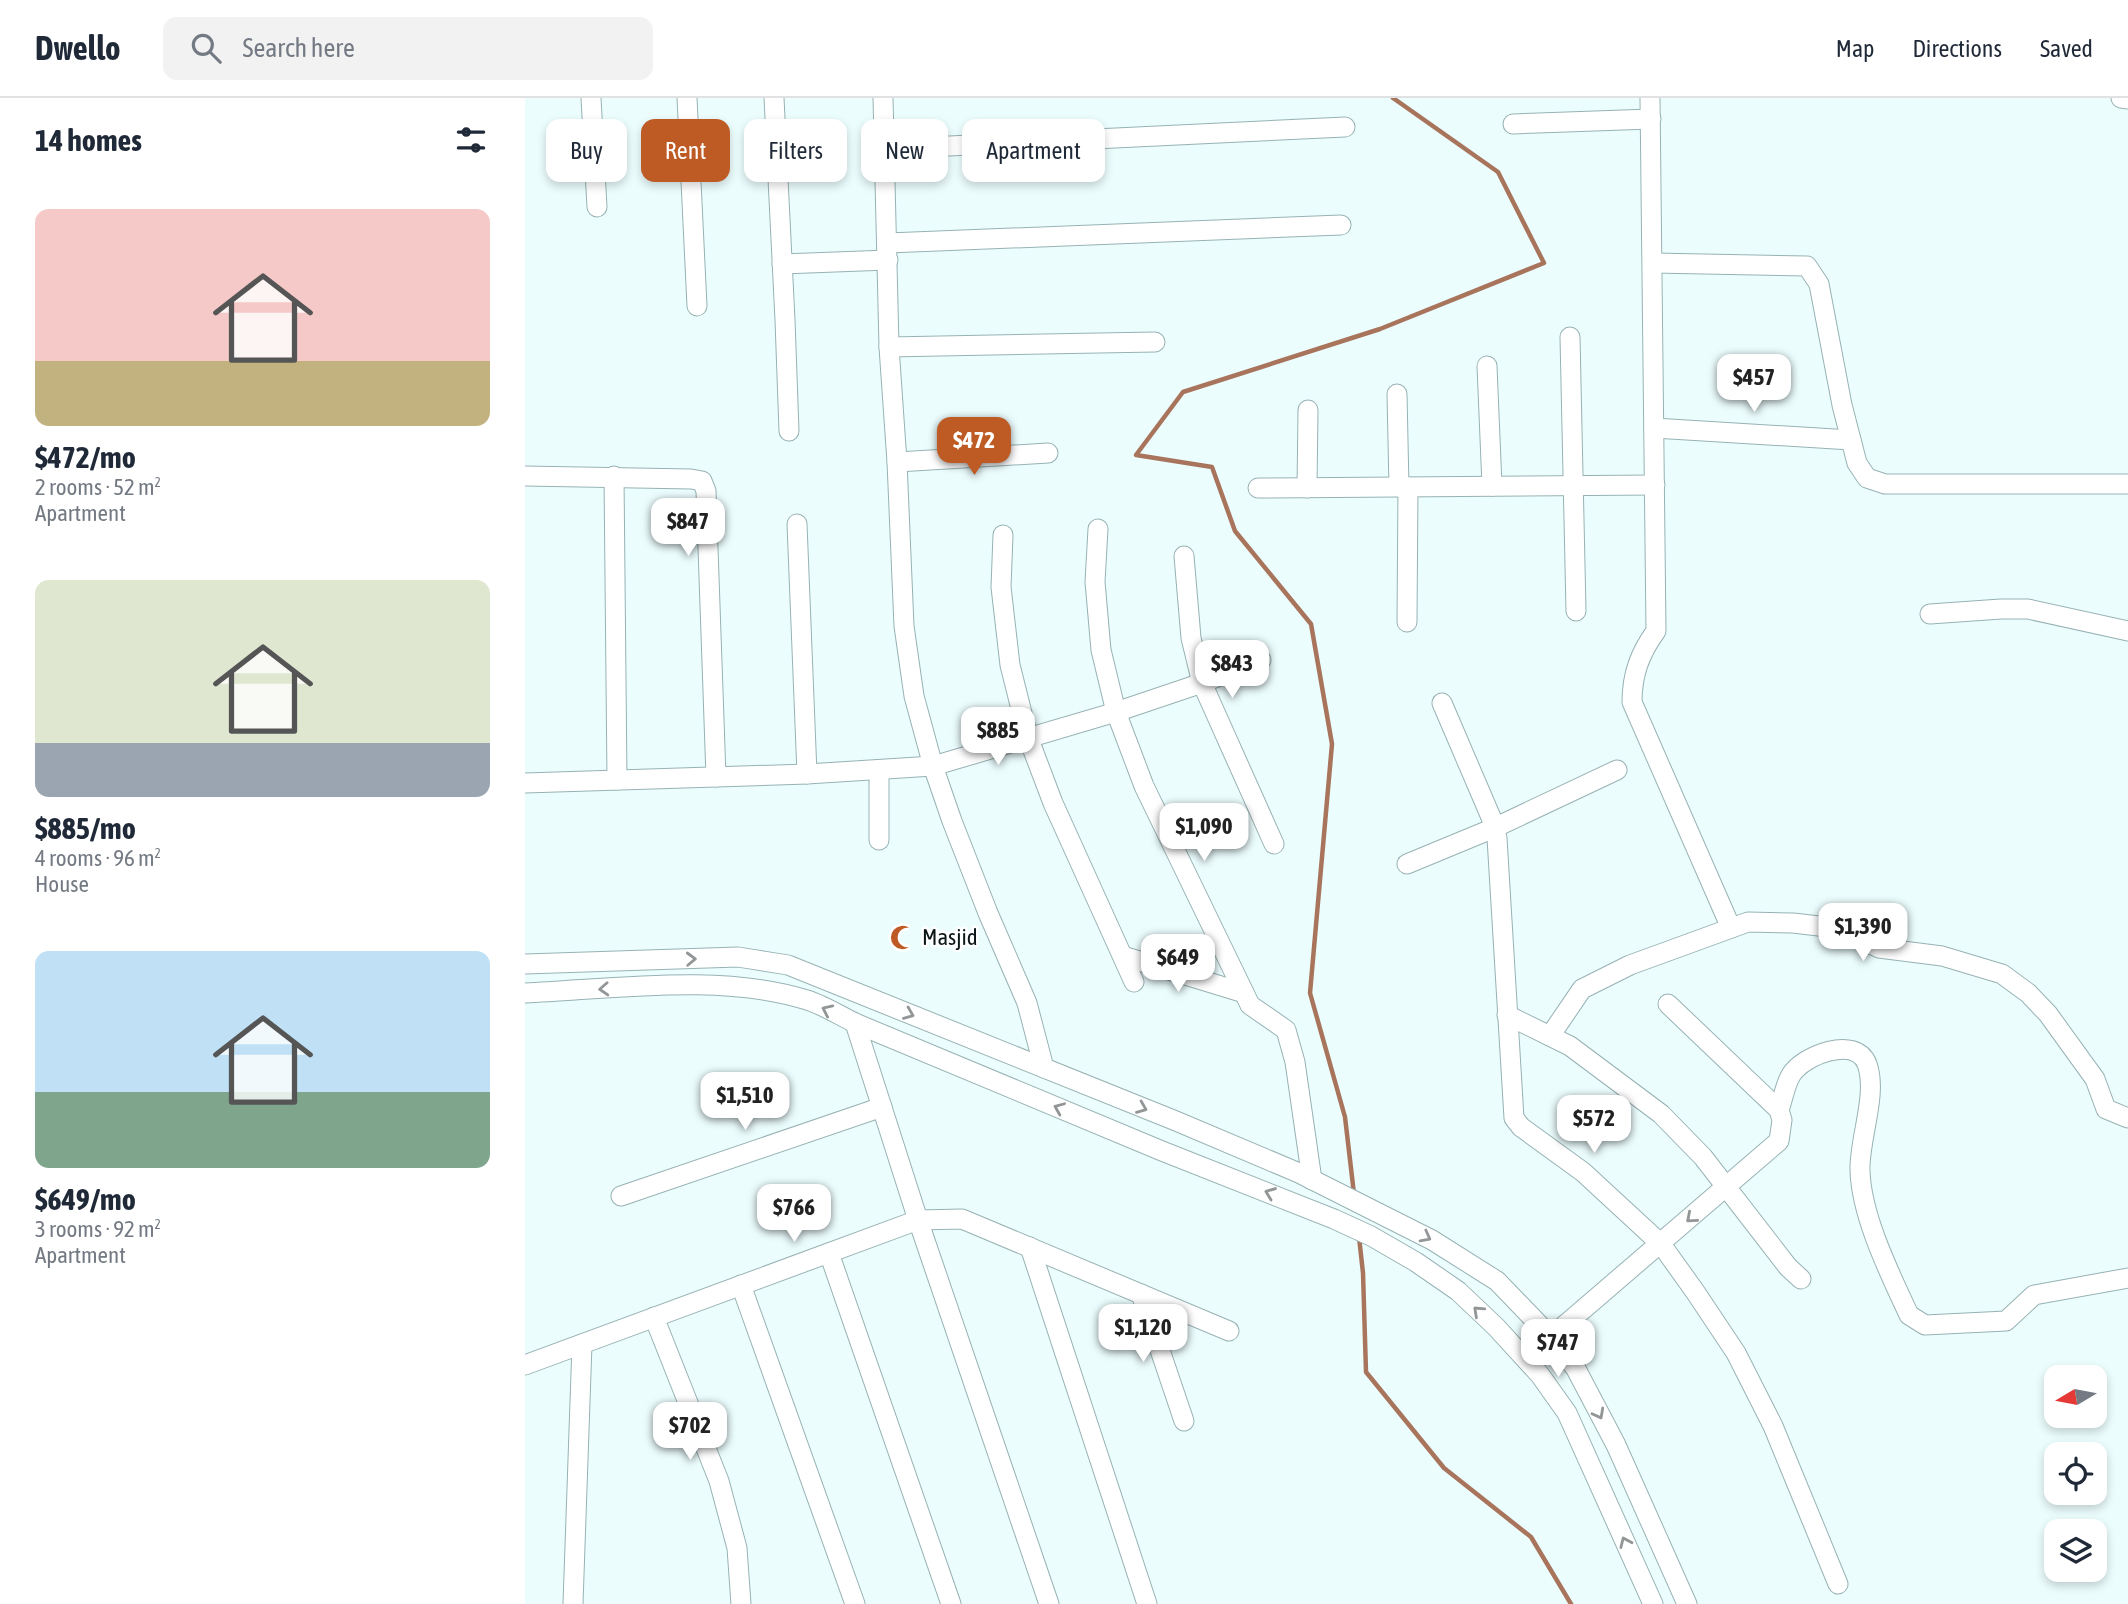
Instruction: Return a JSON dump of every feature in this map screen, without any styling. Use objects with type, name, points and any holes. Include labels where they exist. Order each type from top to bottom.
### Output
[{"type":"street","points":[[591,98],[597,206]]},
{"type":"street","points":[[687,98],[697,306]]},
{"type":"street","points":[[774,98],[789,431]]},
{"type":"street","points":[[883,98],[884,119]]},
{"type":"street","points":[[1650,98],[1656,631],[1644,648],[1632,680],[1632,702],[1731,928]]},
{"type":"street","points":[[2121,98],[2128,99]]},
{"type":"street","points":[[1513,124],[1651,119]]},
{"type":"street","points":[[948,146],[1345,127]]},
{"type":"street","points":[[886,182],[889,347],[904,626],[914,696],[933,766],[983,902],[1027,1003],[1044,1068]]},
{"type":"street","points":[[782,264],[888,251],[1341,225]]},
{"type":"street","points":[[1653,263],[1807,265],[1819,284],[1851,440],[1857,463],[1867,478],[1885,484],[2128,484]]},
{"type":"street","points":[[1570,337],[1576,611]]},
{"type":"street","points":[[889,347],[1155,342]]},
{"type":"street","points":[[1487,366],[1492,486]]},
{"type":"street","points":[[1397,394],[1407,622]]},
{"type":"street","points":[[1307,488],[1308,410]]},
{"type":"street","points":[[1654,428],[1851,440]]},
{"type":"street","points":[[897,462],[1048,453]]},
{"type":"street","points":[[525,476],[702,481],[706,491],[716,777]]},
{"type":"street","points":[[614,477],[617,780]]},
{"type":"street","points":[[1258,488],[1655,485]]},
{"type":"street","points":[[797,524],[807,774]]},
{"type":"street","points":[[1098,529],[1095,582],[1100,637],[1116,712],[1144,786],[1250,1005],[1286,1030],[1319,1184]]},
{"type":"street","points":[[1003,535],[1001,587],[1008,652],[1028,737],[1053,803],[1134,982]]},
{"type":"street","points":[[1184,556],[1191,638],[1202,683],[1274,844]]},
{"type":"street","points":[[1930,614],[2028,609],[2128,631]]},
{"type":"street","points":[[525,783],[807,774],[933,766],[1116,712],[1261,660]]},
{"type":"street","points":[[1442,704],[1497,838],[1514,1118],[1521,1127],[1583,1172],[1661,1244],[1736,1353],[1773,1426],[1838,1584]]},
{"type":"street","points":[[879,769],[879,840]]},
{"type":"street","points":[[1407,864],[1494,828],[1617,770]]},
{"type":"street","points":[[1550,1036],[1582,989],[1630,965],[1748,922],[1836,928],[1879,948],[1942,956],[2002,974],[2028,993],[2048,1014],[2095,1079],[2106,1109],[2128,1118]]},
{"type":"street","points":[[1123,956],[1244,993]]},
{"type":"street","points":[[525,964],[738,957],[788,965],[1176,1121],[1319,1184],[1432,1240],[1497,1281],[1551,1337],[1576,1369],[1616,1445],[1687,1604]]},
{"type":"street","points":[[525,993],[700,985],[763,990],[808,1000],[855,1023],[1369,1235],[1416,1262],[1458,1291],[1496,1327],[1539,1375],[1567,1413],[1653,1604]]},
{"type":"street","points":[[1551,1337],[1779,1141],[1782,1120],[1779,1110],[1668,1004]]},
{"type":"street","points":[[1507,1015],[1570,1046],[1661,1114],[1703,1157],[1788,1267],[1801,1279]]},
{"type":"street","points":[[855,1023],[918,1220],[1049,1604]]},
{"type":"street","points":[[1779,1110],[1791,1074],[1805,1061],[1827,1051],[1845,1049],[1861,1054],[1867,1064],[1871,1083],[1860,1168],[1863,1202],[1909,1315],[1925,1325],[2006,1321],[2034,1295],[2128,1278]]},
{"type":"street","points":[[621,1196],[882,1107]]},
{"type":"street","points":[[1162,1151],[1176,1121]]},
{"type":"street","points":[[525,1365],[918,1220],[962,1219],[1229,1331]]},
{"type":"street","points":[[1030,1247],[1147,1604]]},
{"type":"street","points":[[829,1253],[951,1604]]},
{"type":"street","points":[[741,1285],[855,1604]]},
{"type":"street","points":[[1141,1294],[1184,1421]]},
{"type":"street","points":[[654,1317],[719,1481],[737,1548],[741,1604]]},
{"type":"street","points":[[573,1604],[582,1344]]},
{"type":"waterway","points":[[1354,1194],[1345,1117],[1310,993],[1332,744],[1311,624],[1235,531],[1212,467],[1136,455],[1183,392],[1380,329],[1544,263],[1498,172],[1393,98]]},
{"type":"waterway","points":[[1359,1237],[1363,1273],[1366,1372],[1444,1468],[1531,1537],[1571,1604]]},
{"type":"place","name":"Masjid","points":[[902,937]]}]
